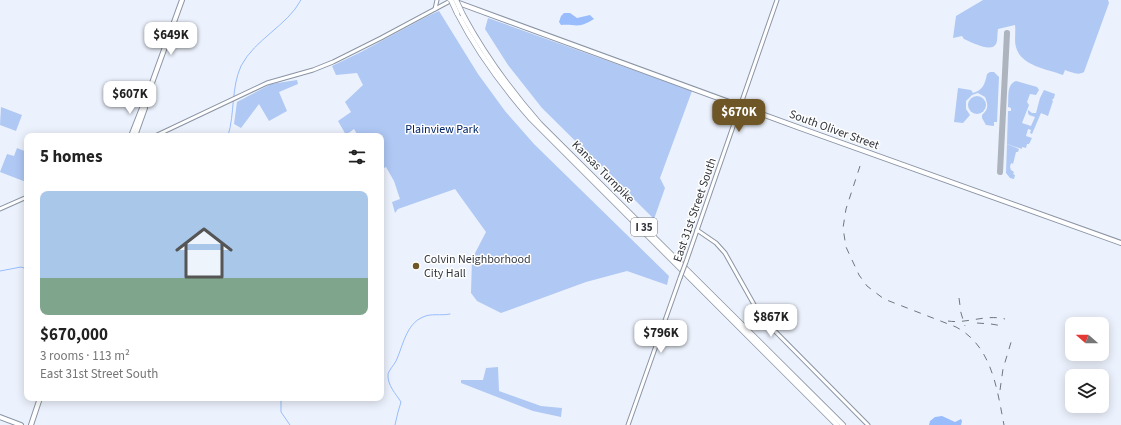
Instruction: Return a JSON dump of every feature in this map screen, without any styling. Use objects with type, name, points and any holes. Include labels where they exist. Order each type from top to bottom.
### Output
[{"type":"highway","name":"Kansas Turnpike","points":[[451,0],[464,27],[487,63],[509,94],[531,120],[837,425]]},
{"type":"highway","name":"Kansas Turnpike","points":[[456,0],[463,15],[497,70],[516,96],[540,124],[843,425]]},
{"type":"main road","points":[[132,133],[144,106],[182,0]]},
{"type":"main road","name":"South Oliver Street","points":[[451,0],[1121,243]]},
{"type":"main road","points":[[137,133],[145,108],[144,106]]},
{"type":"main road","points":[[31,425],[39,401]]},
{"type":"main road","points":[[0,417],[21,425]]},
{"type":"street","points":[[435,10],[437,0]]},
{"type":"street","points":[[162,133],[267,82],[313,70],[334,62],[435,10],[451,0]]},
{"type":"street","name":"East 31st Street South","points":[[628,425],[698,230],[777,0]]},
{"type":"street","points":[[0,209],[24,198]]},
{"type":"street","points":[[698,230],[716,243],[725,253],[761,317],[868,425]]},
{"type":"green space","points":[[983,0],[1108,0],[1109,3],[1084,72],[1077,74],[1065,70],[1063,75],[1035,66],[1023,59],[1016,47],[1015,25],[998,29],[996,44],[990,47],[976,44],[964,39],[962,36],[953,38],[956,16]]},
{"type":"green space","name":"Plainview Park","points":[[439,11],[478,74],[505,111],[534,144],[669,276],[667,285],[627,271],[586,282],[501,313],[477,301],[471,293],[472,259],[486,232],[455,189],[398,209],[395,213],[392,202],[400,199],[394,181],[386,167],[384,168],[384,133],[356,133],[354,129],[349,133],[345,133],[338,121],[351,112],[345,102],[363,85],[357,73],[336,75],[332,66]]},
{"type":"green space","points":[[488,18],[692,91],[660,178],[665,188],[654,219],[542,108],[508,65],[485,29]]},
{"type":"green space","points":[[994,72],[999,77],[997,122],[994,122],[994,126],[986,125],[982,115],[987,109],[987,102],[985,97],[978,93],[972,95],[966,101],[966,109],[970,115],[963,123],[954,122],[958,88],[971,90],[973,93],[976,92],[983,86],[987,74]]},
{"type":"green space","points":[[297,80],[298,84],[279,92],[287,111],[269,121],[259,104],[241,128],[234,124],[237,102],[271,84]]},
{"type":"green space","points":[[1016,81],[1037,87],[1039,90],[1036,95],[1030,94],[1027,102],[1029,105],[1022,123],[1031,126],[1035,117],[1029,115],[1028,110],[1032,113],[1036,113],[1044,90],[1055,94],[1048,116],[1041,113],[1032,134],[1030,133],[1031,130],[1028,129],[1026,136],[1032,138],[1029,144],[1027,144],[1026,148],[1022,147],[1022,149],[1007,144],[1008,111],[1011,111],[1011,108],[1008,107],[1009,88]]},
{"type":"green space","points":[[977,96],[983,99],[986,105],[983,111],[977,114],[971,111],[968,105],[971,99]]},
{"type":"green space","points":[[1,107],[22,115],[16,131],[0,125]]},
{"type":"green space","points":[[1007,144],[1019,149],[1018,152],[1016,152],[1013,164],[1011,163],[1010,167],[1015,175],[1014,179],[1010,178],[1006,173]]},
{"type":"green space","points":[[17,148],[24,151],[24,181],[0,172],[7,154],[14,156]]},
{"type":"green space","points":[[498,367],[499,391],[541,406],[562,408],[561,417],[533,411],[461,383],[461,380],[483,380],[486,368]]},
{"type":"shaded area","points":[[564,13],[570,13],[577,18],[590,15],[594,19],[581,25],[561,25],[559,22]]},
{"type":"shaded area","points":[[942,416],[955,422],[961,419],[961,425],[929,425],[930,421],[935,417]]},
{"type":"waterway","points":[[229,133],[232,118],[234,92],[241,66],[254,48],[288,17],[301,0]]},
{"type":"waterway","points":[[0,271],[21,267],[24,268]]},
{"type":"waterway","points":[[395,425],[401,402],[390,386],[388,374],[396,361],[406,336],[417,320],[429,315],[450,314]]},
{"type":"waterway","points":[[281,401],[281,412],[290,425]]},
{"type":"taxiway","points":[[1000,172],[1007,33]]},
{"type":"railway","points":[[860,166],[846,209],[843,228],[846,247],[859,275],[867,286],[884,299],[956,327],[968,335],[978,345],[991,370],[999,397],[1004,425]]},
{"type":"railway","points":[[959,298],[965,326]]},
{"type":"railway","points":[[948,321],[955,322],[983,318],[1005,319]]},
{"type":"railway","points":[[977,323],[1003,326]]},
{"type":"railway","points":[[1000,390],[1003,369],[1012,339]]},
{"type":"place","name":"Colvin Neighborhood City Hall","points":[[416,266]]}]
